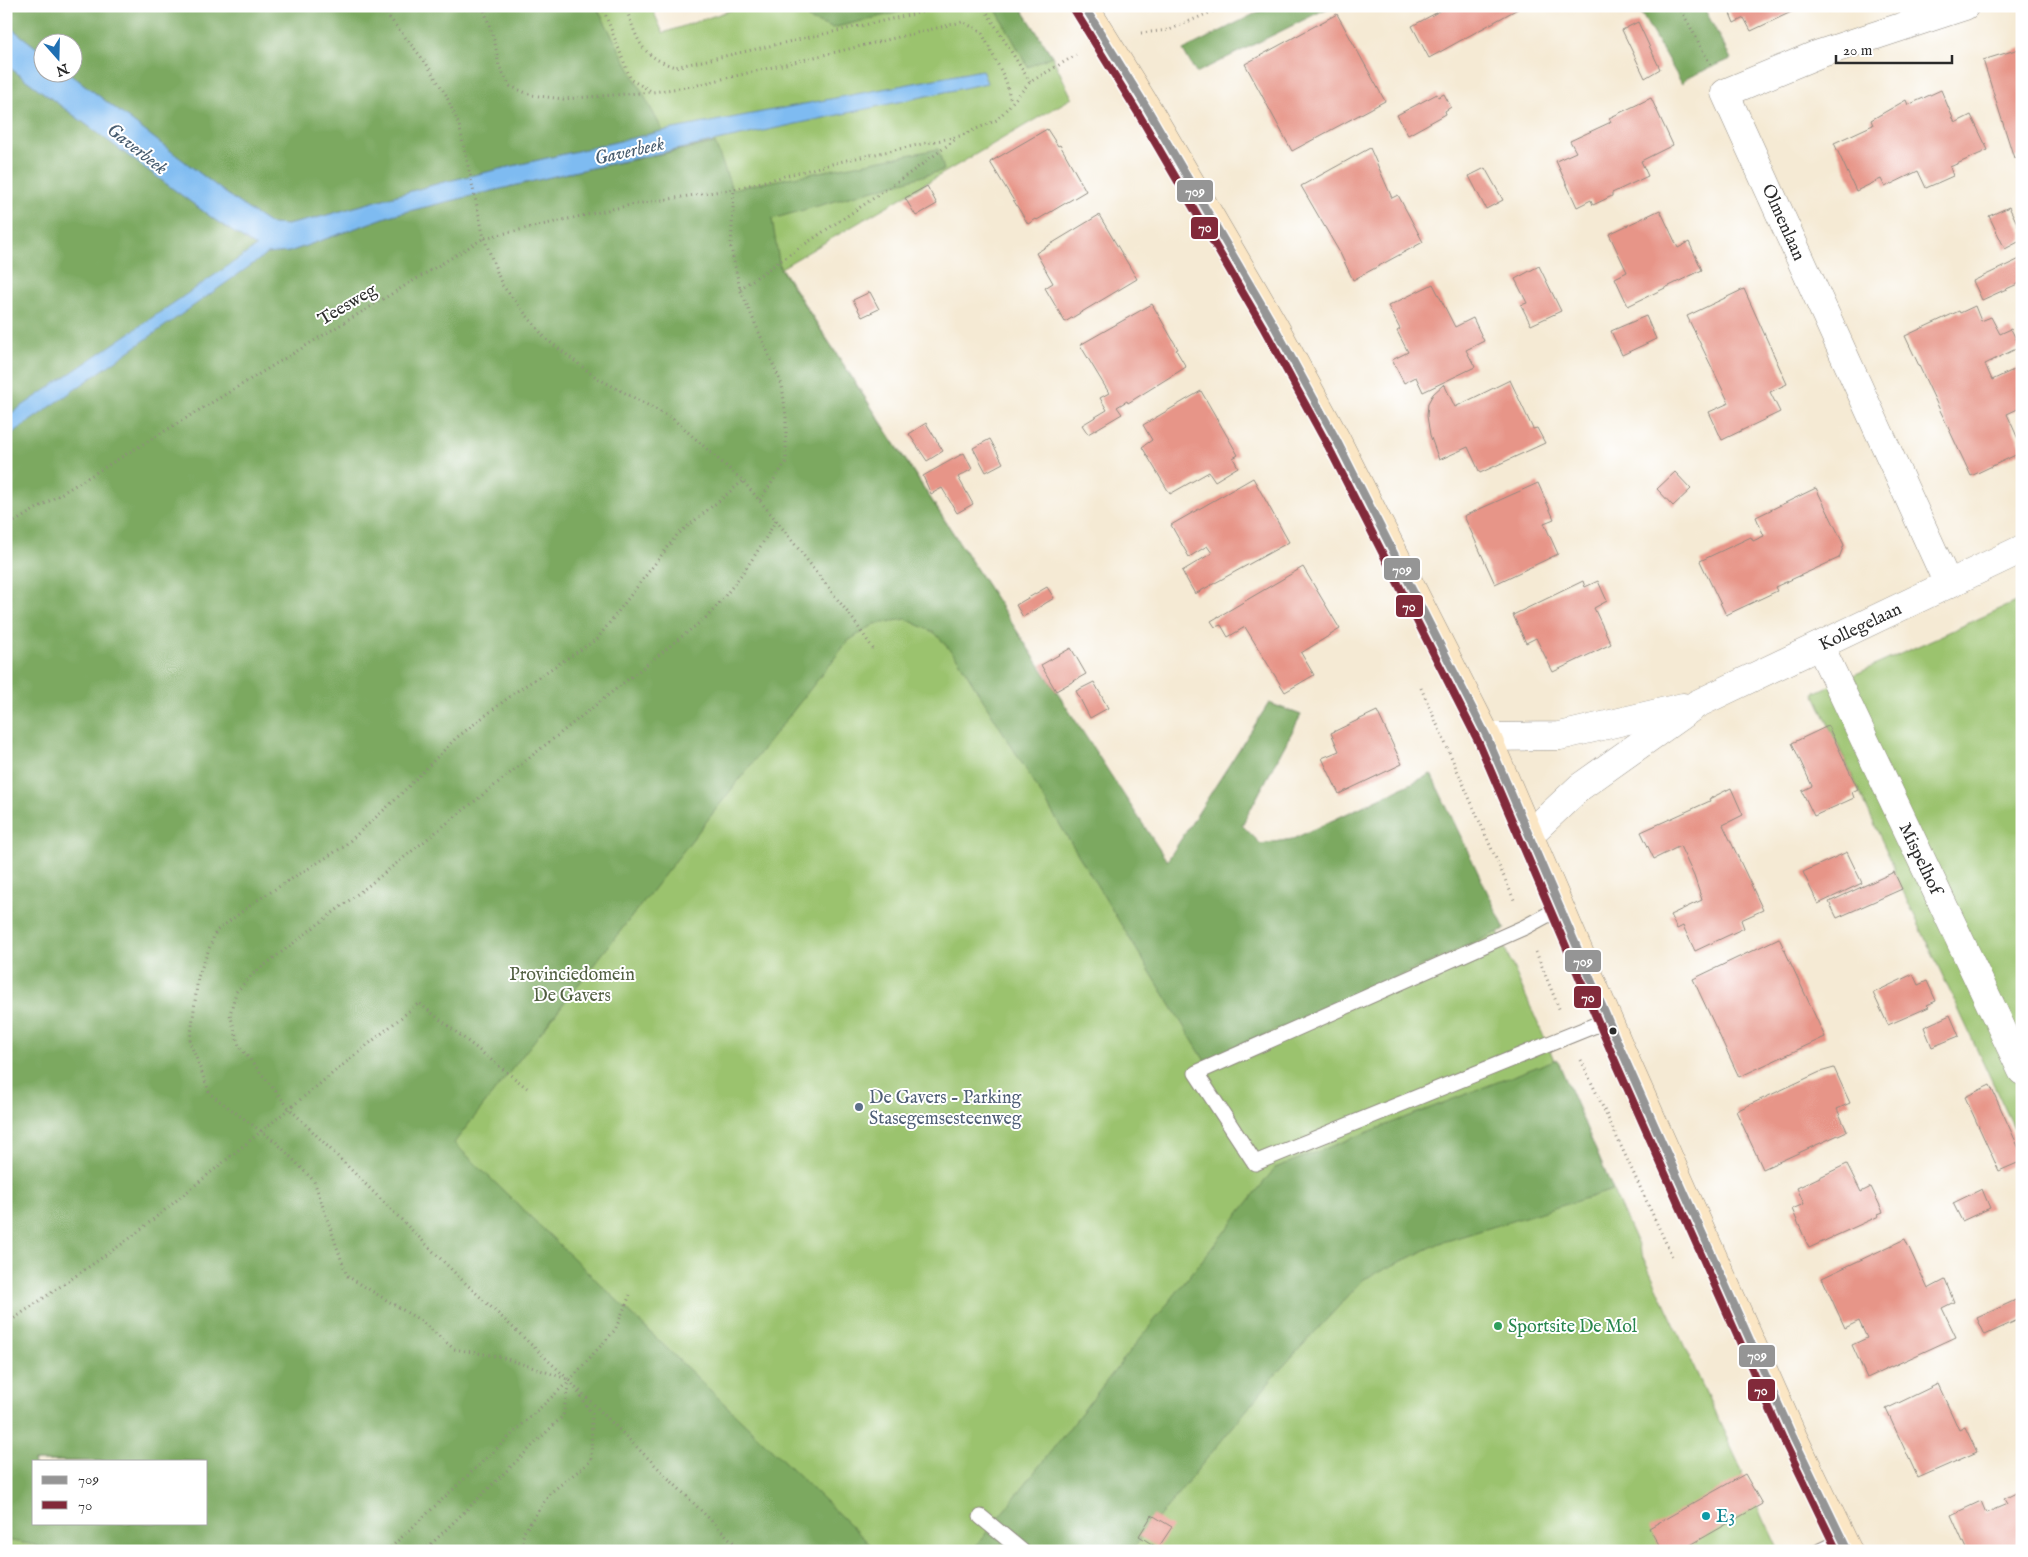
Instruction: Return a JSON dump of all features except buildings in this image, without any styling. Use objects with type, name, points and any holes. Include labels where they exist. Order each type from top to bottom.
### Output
[{"type":"street","points":[[1084,6],[1152,117],[1262,307],[1332,433],[1487,737],[1608,1020],[1793,1437],[1837,1547]]},
{"type":"street","points":[[1725,93],[1816,55],[1965,6]]},
{"type":"street","name":"Olmenlaan","points":[[1725,93],[1948,584]]},
{"type":"street","name":"Kollegelaan","points":[[1529,835],[1580,787],[1697,704],[2022,549]]},
{"type":"street","name":"Mispelhof","points":[[1820,646],[2022,1071]]},
{"type":"street","name":"Kollegelaan","points":[[1487,737],[1560,736],[1697,704]]},
{"type":"lane","points":[[1560,908],[1525,927],[1196,1073],[1255,1162],[1608,1020]]},
{"type":"lane","points":[[981,1517],[1022,1551]]},
{"type":"path","points":[[380,6],[426,63],[446,95],[459,124],[484,238],[502,285],[546,339],[597,378],[672,418],[743,481],[776,520],[852,618],[874,650]]},
{"type":"path","points":[[483,6],[500,66],[510,86],[531,95],[563,99],[653,92],[693,86],[962,22],[981,31],[1006,81],[1011,103]]},
{"type":"path","points":[[602,6],[631,80],[653,92]]},
{"type":"path","points":[[625,6],[642,48],[657,61],[675,67],[950,6]]},
{"type":"path","points":[[981,6],[985,9],[1030,82]]},
{"type":"path","points":[[740,289],[805,242],[923,164],[960,136],[997,120],[1030,82],[1103,38],[1169,30],[1225,6]]},
{"type":"path","points":[[1679,6],[1725,93]]},
{"type":"path","name":"Teesweg","points":[[6,527],[484,238],[630,205],[734,189],[847,160],[960,136]]},
{"type":"path","points":[[734,189],[732,248],[740,289],[782,385],[786,417],[786,462],[760,500]]},
{"type":"path","points":[[520,1551],[524,1532],[550,1493],[591,1461],[592,1414],[570,1380],[501,1357],[454,1349],[421,1321],[348,1276],[314,1181],[276,1142],[210,1094],[190,1042],[198,977],[216,931],[256,901],[344,847],[395,800],[455,739],[517,691],[597,639],[677,535],[743,481]]},
{"type":"path","points":[[742,1551],[570,1380],[461,1279],[290,1109],[239,1046],[230,1014],[236,992],[253,974],[376,880],[709,615],[754,559],[776,520]]},
{"type":"path","points":[[1417,680],[1491,844],[1593,1088],[1672,1256]]},
{"type":"path","points":[[6,1324],[129,1239],[419,1003],[526,1088]]},
{"type":"path","points":[[387,1551],[570,1380],[615,1330],[630,1295]]},
{"type":"path","points":[[424,1551],[564,1416],[570,1380]]},
{"type":"green space","name":"Provinciedomein De Gavers","points":[[6,6],[651,6],[663,33],[743,6],[1020,6],[1052,56],[1072,98],[781,268],[1167,862],[1269,703],[1301,715],[1242,825],[1261,844],[1293,839],[1431,774],[1514,970],[1645,1261],[1779,1551],[6,1551]]},
{"type":"green space","points":[[6,6],[596,6],[663,131],[440,183],[313,219],[287,225],[270,224],[236,201],[81,82],[82,32],[32,32],[32,44],[6,24]]},
{"type":"green space","points":[[806,6],[925,6],[832,28],[808,19]]},
{"type":"green space","points":[[994,6],[1020,6],[1052,56],[1028,67]]},
{"type":"green space","points":[[1270,6],[1332,6],[1196,73],[1183,50]]},
{"type":"green space","points":[[1637,6],[1703,6],[1731,59],[1687,78],[1682,84]]},
{"type":"green space","points":[[6,65],[215,220],[267,254],[289,252],[392,215],[563,174],[715,143],[732,189],[938,149],[944,170],[772,219],[780,268],[1167,861],[1269,703],[1301,715],[1242,825],[1261,844],[1293,839],[1431,774],[1505,929],[1205,1061],[958,659],[935,633],[906,619],[875,624],[848,641],[454,1143],[877,1551],[48,1551],[35,1545],[6,1540]]},
{"type":"green space","points":[[2022,599],[2022,1124],[2014,1128],[1894,872],[1894,867],[1814,693]]},
{"type":"green space","points":[[1557,1059],[1613,1190],[1440,1243],[1364,1279],[1277,1373],[1131,1551],[972,1551],[1275,1168]]},
{"type":"water","name":"Gaverbeek","points":[[6,24],[32,44],[32,82],[81,82],[236,201],[270,224],[287,225],[440,183],[663,131],[982,70],[987,83],[563,174],[392,215],[289,252],[267,254],[6,438],[6,417],[256,247],[215,220],[6,65]]},
{"type":"transit line","name":"709","points":[[1084,6],[1147,108],[1273,324],[1337,441],[1487,737],[1621,1050],[1793,1437],[1848,1551]]},
{"type":"transit line","name":"70","points":[[1075,11],[1138,113],[1264,329],[1328,446],[1478,741],[1612,1054],[1784,1441],[1837,1551]]},
{"type":"place","name":"De Gavers - Parking Stasegemsesteenweg","points":[[859,1107]]},
{"type":"place","name":"Sportsite De Mol","points":[[1498,1326]]},
{"type":"place","name":"E3","points":[[1706,1516]]}]
